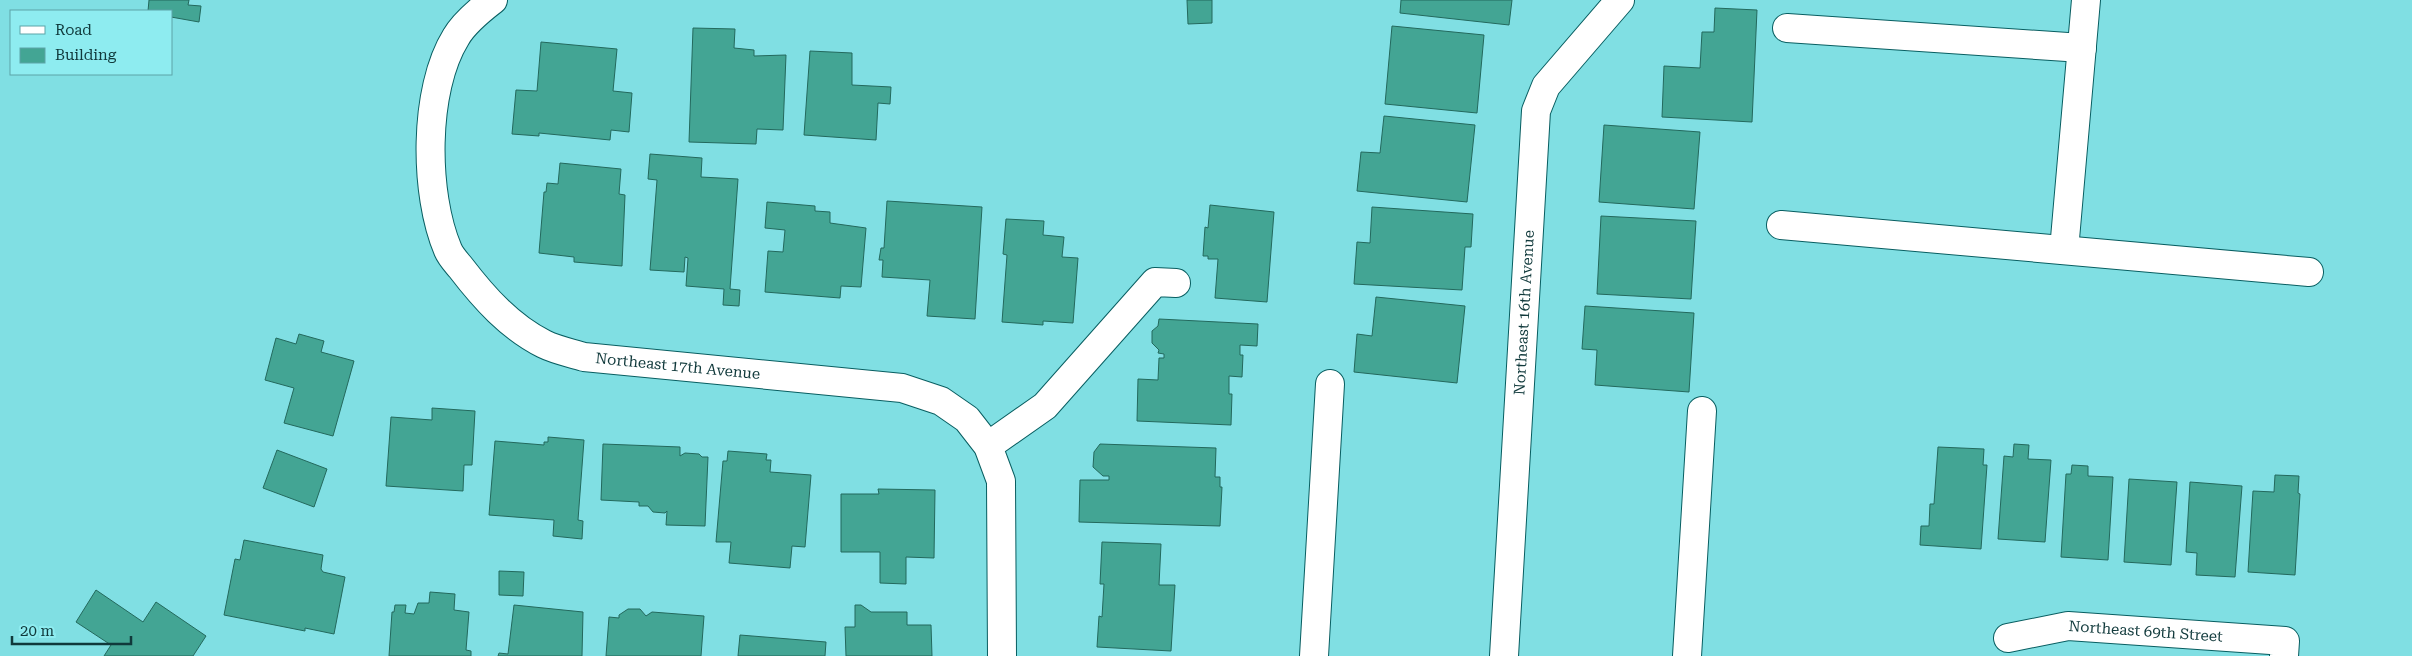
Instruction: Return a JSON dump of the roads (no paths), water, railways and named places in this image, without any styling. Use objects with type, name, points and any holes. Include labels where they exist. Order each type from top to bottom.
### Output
[{"type":"street","name":"Northeast 17th Avenue","points":[[493,0],[480,10],[456,36],[444,62],[436,91],[430,151],[431,190],[448,251],[481,295],[514,325],[545,345],[584,357],[902,388],[941,401],[967,419],[988,446],[1001,481],[1002,656]]},
{"type":"street","name":"Northeast 16th Avenue","points":[[1504,656],[1536,111],[1546,86],[1620,0]]},
{"type":"street","points":[[2064,250],[2086,0]]},
{"type":"street","points":[[1788,28],[2082,48]]},
{"type":"street","points":[[1781,225],[2309,272]]},
{"type":"street","points":[[988,446],[1045,406],[1155,282],[1176,283]]},
{"type":"street","points":[[1314,656],[1330,384]]},
{"type":"street","points":[[1687,656],[1702,411]]},
{"type":"street","name":"Northeast 69th Street","points":[[2008,638],[2068,626],[2284,649]]}]
